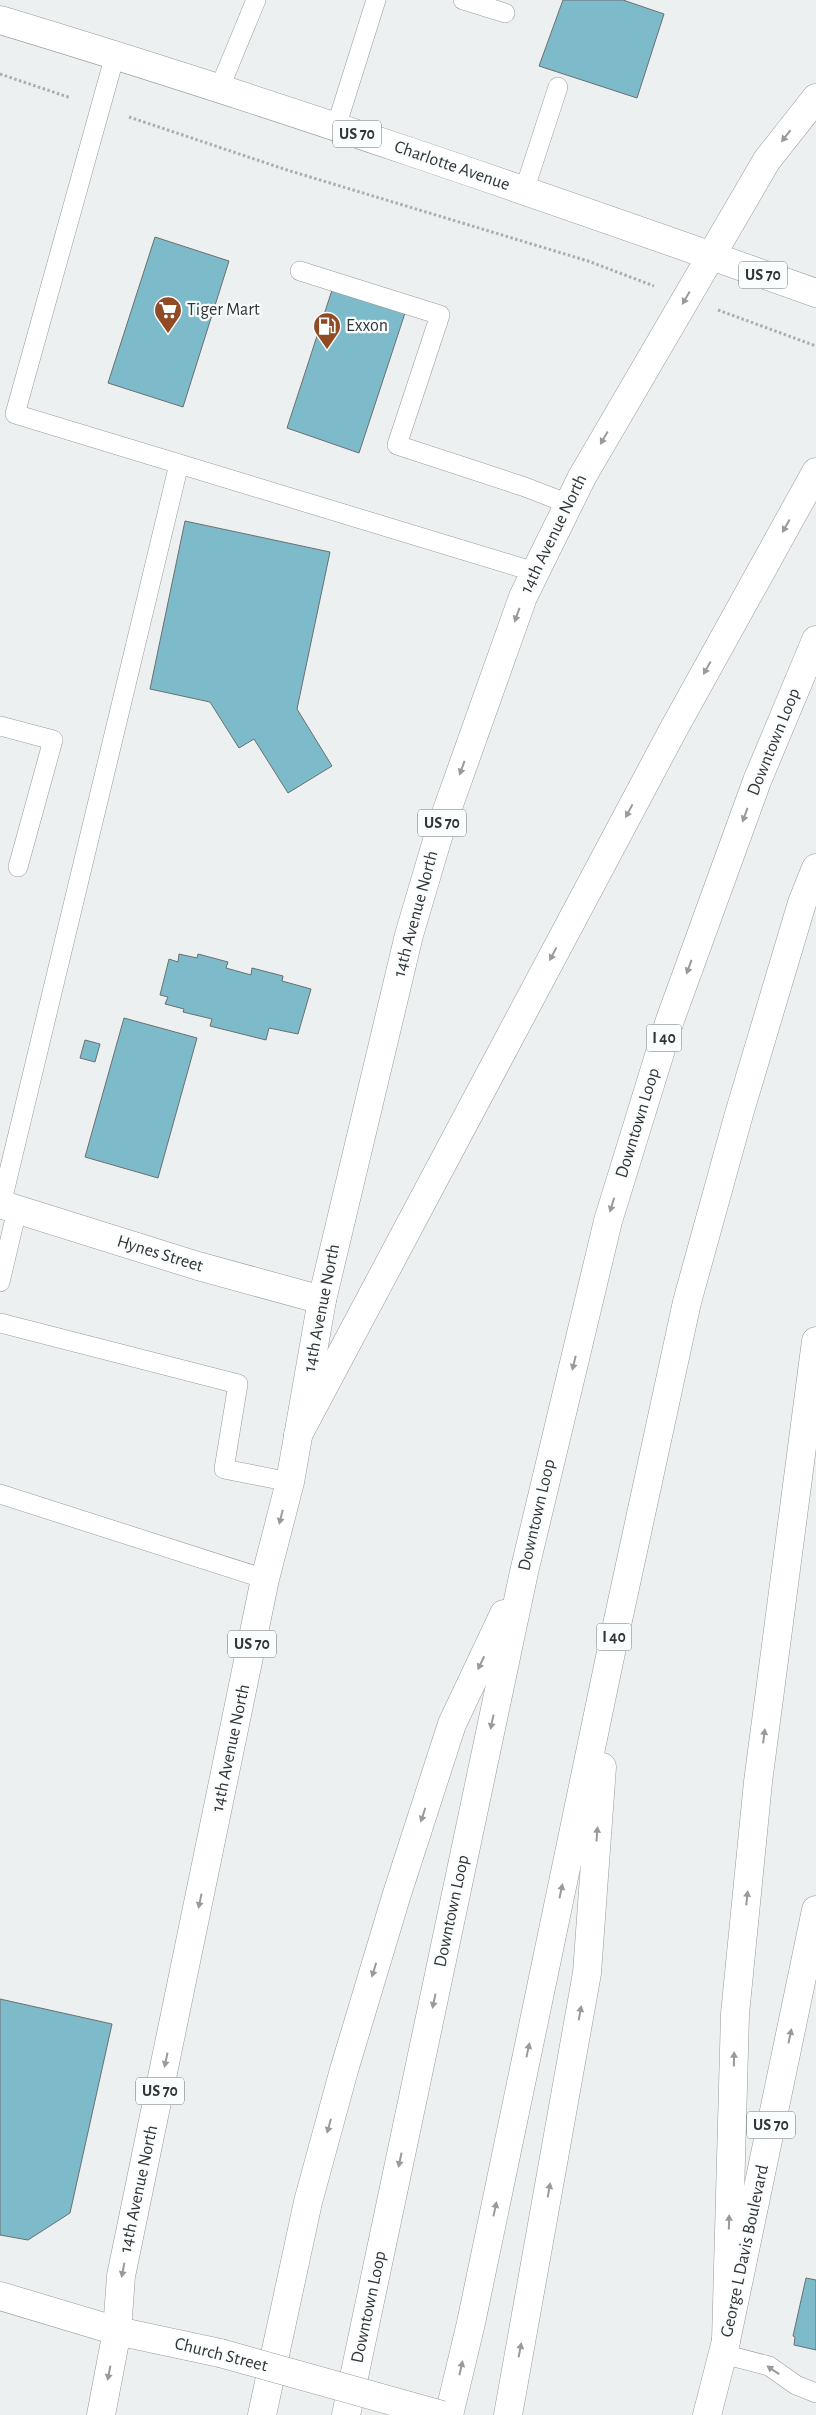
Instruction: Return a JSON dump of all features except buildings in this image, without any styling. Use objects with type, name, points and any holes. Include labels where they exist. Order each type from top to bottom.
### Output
[{"type":"main road","name":"Charlotte Avenue","points":[[0,20],[220,87],[524,190],[816,294]]},
{"type":"main road","name":"14th Avenue North","points":[[101,2415],[117,2331],[121,2276],[265,1579],[290,1482],[322,1300],[381,1048],[417,908],[444,817],[523,597],[582,477],[767,160],[816,98]]},
{"type":"main road","points":[[298,1435],[626,817],[813,478]]},
{"type":"main road","name":"Downtown Loop","points":[[346,2415],[524,1572],[608,1221],[667,1029],[757,781],[816,640]]},
{"type":"main road","name":"I 40","points":[[450,2415],[687,1302],[738,1114],[802,903],[816,868]]},
{"type":"main road","name":"Hynes Street","points":[[6,1206],[198,1266],[322,1300]]},
{"type":"main road","points":[[725,2347],[735,2014],[758,1782],[816,1341]]},
{"type":"main road","points":[[262,2415],[308,2202],[344,2070],[396,1898],[452,1724],[524,1572]]},
{"type":"main road","points":[[508,2415],[587,1973],[610,1657]]},
{"type":"main road","name":"George L Davis Boulevard","points":[[707,2415],[725,2347],[816,1910]]},
{"type":"main road","name":"Church Street","points":[[0,2296],[117,2331],[220,2353],[442,2415]]},
{"type":"lane","points":[[220,87],[256,0]]},
{"type":"lane","points":[[336,127],[376,0]]},
{"type":"lane","points":[[463,0],[505,13]]},
{"type":"lane","points":[[115,55],[15,414],[535,572]]},
{"type":"lane","points":[[524,190],[558,87]]},
{"type":"lane","points":[[300,271],[440,316],[397,445],[525,487],[569,504]]},
{"type":"lane","points":[[0,1282],[6,1206],[179,464]]},
{"type":"lane","points":[[0,726],[53,740],[18,868]]},
{"type":"lane","points":[[0,1323],[238,1384],[224,1469],[290,1482]]},
{"type":"lane","points":[[0,1494],[265,1579]]},
{"type":"lane","points":[[725,2347],[769,2366],[796,2385],[816,2394]]},
{"type":"path","points":[[0,74],[297,172],[588,261],[816,346]]},
{"type":"place","name":"Tiger Mart","points":[[168,334]]},
{"type":"place","name":"Exxon","points":[[327,350]]}]
